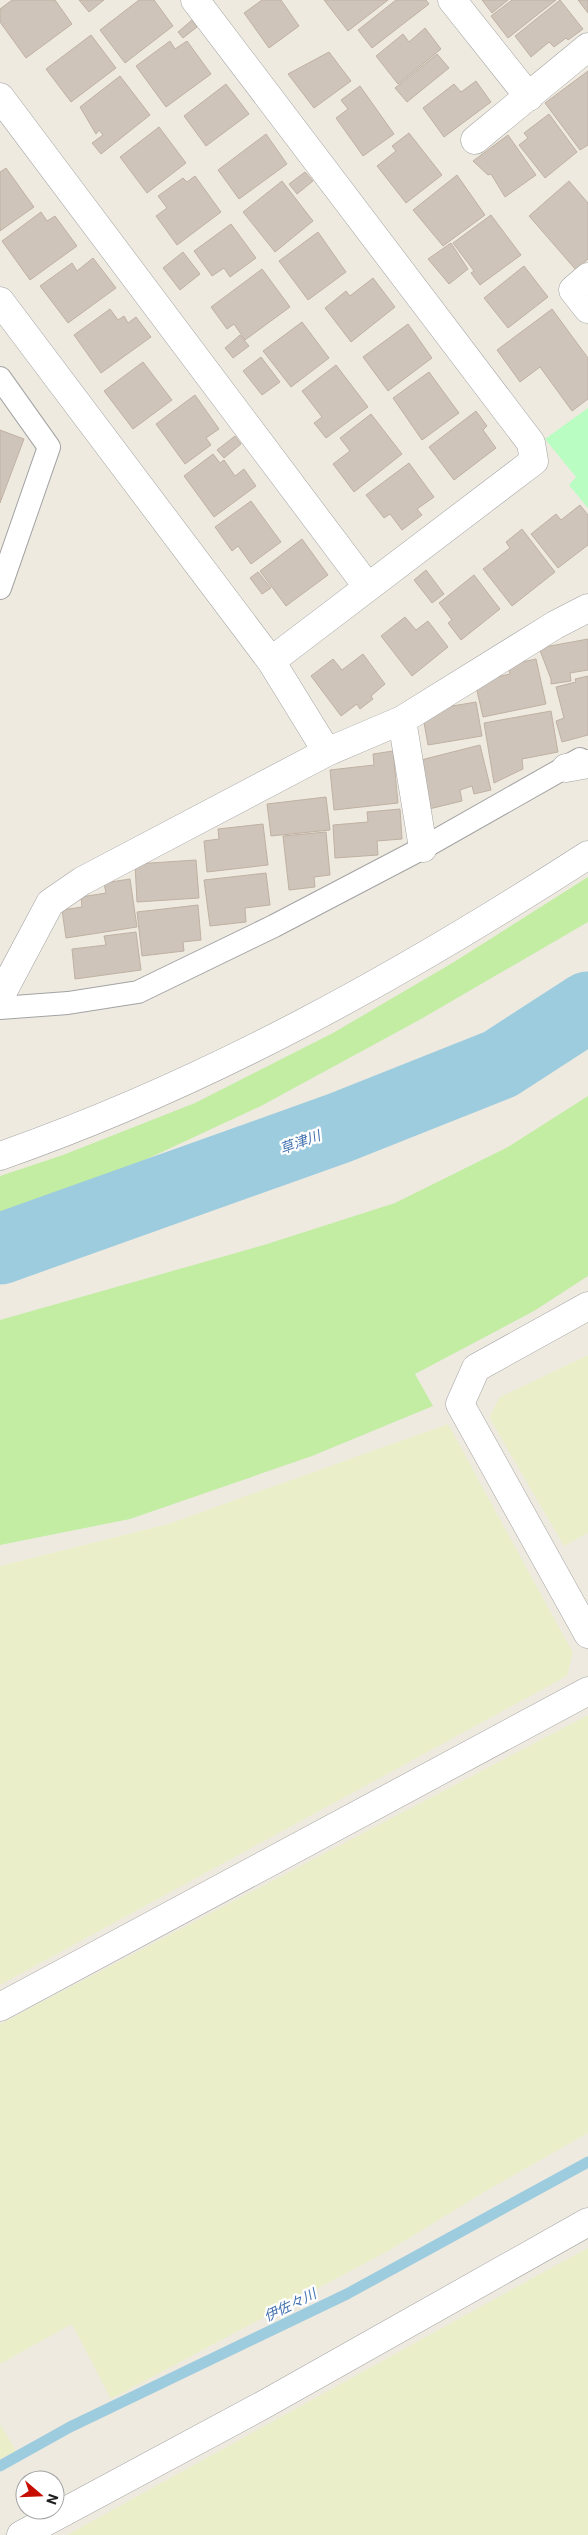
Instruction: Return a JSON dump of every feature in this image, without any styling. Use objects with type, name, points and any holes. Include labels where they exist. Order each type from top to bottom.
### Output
[{"type":"street","points":[[195,0],[531,443],[534,461],[367,586],[271,661]]},
{"type":"street","points":[[452,0],[529,96]]},
{"type":"street","points":[[475,140],[588,47]]},
{"type":"street","points":[[0,97],[367,586]]},
{"type":"street","points":[[588,277],[574,290],[588,309]]},
{"type":"street","points":[[0,301],[271,661],[327,752]]},
{"type":"street","points":[[0,997],[50,903],[82,881],[327,752],[402,720],[555,625],[588,608]]},
{"type":"street","points":[[402,720],[423,848]]},
{"type":"street","points":[[0,1156],[67,1132],[153,1096],[284,1034],[417,962],[588,856]]},
{"type":"street","points":[[588,1306],[476,1368],[460,1404],[588,1634]]},
{"type":"street","points":[[0,2007],[588,1691]]},
{"type":"street","points":[[21,2535],[263,2406],[588,2222]]},
{"type":"lane","points":[[0,378],[49,447],[0,588]]},
{"type":"lane","points":[[0,1008],[68,1003],[138,992],[274,926],[581,762]]},
{"type":"green space","points":[[588,408],[588,508],[569,485],[576,477],[545,439]]},
{"type":"green space","points":[[588,877],[588,922],[421,1019],[261,1106],[104,1179],[0,1215],[0,1176],[63,1155],[195,1103],[333,1033],[454,962]]},
{"type":"green space","points":[[588,1096],[588,1276],[534,1311],[415,1374],[433,1406],[312,1456],[130,1519],[0,1545],[0,1320],[264,1245],[395,1203],[508,1147]]},
{"type":"green space","points":[[588,1355],[588,1533],[564,1546],[489,1417],[500,1397]]},
{"type":"green space","points":[[448,1424],[573,1653],[567,1676],[0,1985],[0,1566],[168,1524]]},
{"type":"green space","points":[[588,1715],[588,2133],[486,2191],[388,2251],[111,2399],[72,2324],[0,2364],[0,2024]]},
{"type":"green space","points":[[588,2248],[588,2535],[67,2535],[529,2280]]},
{"type":"green space","points":[[0,2424],[16,2451],[0,2459]]},
{"type":"building","points":[[12,0],[55,0],[72,24],[26,58],[0,22],[0,9]]},
{"type":"building","points":[[79,0],[104,0],[89,12]]},
{"type":"building","points":[[139,0],[154,0],[173,26],[125,63],[100,30]]},
{"type":"building","points":[[262,0],[281,0],[299,26],[269,48],[244,13]]},
{"type":"building","points":[[324,0],[388,0],[348,31]]},
{"type":"building","points":[[396,0],[426,0],[429,4],[372,48],[358,30]]},
{"type":"building","points":[[482,0],[508,0],[492,13]]},
{"type":"building","points":[[512,0],[556,0],[508,38],[491,16]]},
{"type":"building","points":[[560,0],[583,29],[554,47],[549,42],[531,57],[515,36]]},
{"type":"building","points":[[578,0],[588,0],[588,13]]},
{"type":"building","points":[[192,20],[197,27],[183,38],[178,32]]},
{"type":"building","points":[[425,28],[441,49],[398,84],[376,56],[403,34],[409,42]]},
{"type":"building","points":[[91,35],[116,68],[71,102],[46,69]]},
{"type":"building","points":[[170,41],[175,49],[187,41],[211,74],[166,107],[136,66]]},
{"type":"building","points":[[329,52],[351,81],[314,108],[288,74]]},
{"type":"building","points":[[437,54],[449,68],[407,102],[395,88]]},
{"type":"building","points":[[588,71],[588,145],[580,150],[545,103]]},
{"type":"building","points":[[120,76],[150,115],[101,154],[92,143],[103,135],[99,130],[96,134],[80,107]]},
{"type":"building","points":[[476,81],[491,102],[444,137],[423,108],[454,84],[461,92]]},
{"type":"building","points":[[226,84],[249,114],[206,146],[184,116]]},
{"type":"building","points":[[360,86],[394,134],[363,156],[336,118],[348,109],[341,100]]},
{"type":"building","points":[[549,114],[577,152],[545,178],[519,145],[528,138],[524,133]]},
{"type":"building","points":[[159,127],[186,163],[147,193],[120,157]]},
{"type":"building","points":[[409,133],[442,175],[406,203],[377,166],[396,151],[392,146]]},
{"type":"building","points":[[266,134],[287,164],[239,199],[218,170]]},
{"type":"building","points":[[508,135],[536,175],[505,197],[491,174],[488,175],[473,161]]},
{"type":"building","points":[[6,168],[34,207],[0,231],[0,172]]},
{"type":"building","points":[[305,172],[313,181],[297,194],[289,184]]},
{"type":"building","points":[[457,175],[485,215],[443,246],[413,210]]},
{"type":"building","points":[[195,176],[221,212],[177,245],[156,216],[167,208],[158,196],[183,178],[187,182]]},
{"type":"building","points":[[282,181],[313,221],[275,252],[243,212]]},
{"type":"building","points":[[569,181],[588,203],[588,259],[576,270],[529,216]]},
{"type":"building","points":[[41,212],[47,221],[55,216],[77,246],[30,280],[2,241]]},
{"type":"building","points":[[491,215],[521,255],[480,285],[471,273],[474,271],[453,243]]},
{"type":"building","points":[[231,224],[256,258],[230,277],[224,268],[212,276],[194,251]]},
{"type":"building","points":[[318,232],[346,272],[308,300],[279,261]]},
{"type":"building","points":[[451,243],[468,269],[449,284],[428,259]]},
{"type":"building","points":[[183,252],[200,274],[180,290],[163,268]]},
{"type":"building","points":[[93,258],[116,288],[68,323],[40,286],[72,263],[77,271]]},
{"type":"building","points":[[524,266],[548,297],[508,328],[484,298]]},
{"type":"building","points":[[262,269],[290,307],[245,340],[234,324],[227,329],[211,307]]},
{"type":"building","points":[[373,278],[395,307],[351,342],[325,308],[346,291],[350,296]]},
{"type":"building","points":[[110,309],[118,320],[124,316],[128,323],[136,317],[151,337],[101,373],[74,335]]},
{"type":"building","points":[[552,309],[588,358],[588,399],[572,411],[540,367],[520,382],[497,350]]},
{"type":"building","points":[[302,322],[329,358],[291,387],[263,351]]},
{"type":"building","points":[[408,324],[432,358],[388,391],[363,357]]},
{"type":"building","points":[[240,335],[249,346],[233,358],[225,348]]},
{"type":"building","points":[[261,357],[280,382],[262,395],[243,371]]},
{"type":"building","points":[[143,362],[172,400],[133,429],[104,391]]},
{"type":"building","points":[[336,365],[368,407],[326,438],[314,423],[322,417],[302,391]]},
{"type":"building","points":[[429,372],[459,413],[422,440],[393,398]]},
{"type":"building","points":[[195,395],[219,429],[206,438],[211,445],[185,464],[156,424]]},
{"type":"building","points":[[476,411],[487,426],[483,430],[496,448],[454,480],[429,447]]},
{"type":"building","points":[[371,414],[402,454],[354,492],[333,464],[350,451],[340,438]]},
{"type":"building","points":[[0,430],[24,439],[0,503]]},
{"type":"building","points":[[235,436],[241,444],[224,458],[217,450]]},
{"type":"building","points":[[213,454],[220,463],[224,460],[235,476],[244,469],[256,486],[214,517],[184,476]]},
{"type":"building","points":[[409,463],[434,497],[417,509],[422,515],[402,530],[390,514],[384,518],[366,495]]},
{"type":"building","points":[[251,501],[281,542],[251,564],[238,546],[232,551],[215,527]]},
{"type":"building","points":[[580,505],[588,515],[588,545],[558,568],[531,534],[556,514],[561,520]]},
{"type":"building","points":[[522,529],[555,572],[512,606],[483,569],[510,548],[506,542]]},
{"type":"building","points":[[302,539],[328,575],[286,606],[260,571]]},
{"type":"building","points":[[426,570],[444,594],[432,603],[414,580]]},
{"type":"building","points":[[258,572],[271,588],[262,594],[250,578]]},
{"type":"building","points":[[474,575],[500,609],[461,640],[448,623],[452,620],[439,603]]},
{"type":"building","points":[[405,617],[416,630],[428,621],[448,647],[412,676],[381,636]]},
{"type":"building","points":[[588,639],[588,670],[570,673],[571,681],[551,684],[551,679],[539,648]]},
{"type":"building","points":[[363,654],[385,684],[371,696],[373,699],[360,709],[357,704],[341,716],[311,676],[333,659],[342,670]]},
{"type":"building","points":[[536,659],[546,704],[483,717],[475,682],[510,674],[508,665]]},
{"type":"building","points":[[588,676],[588,735],[562,742],[556,721],[564,718],[556,687],[576,682],[575,679]]},
{"type":"building","points":[[476,702],[482,736],[428,745],[422,711]]},
{"type":"building","points":[[551,711],[558,752],[522,759],[523,769],[494,783],[484,723]]},
{"type":"building","points":[[480,745],[491,790],[474,794],[472,786],[460,790],[462,801],[429,809],[417,761]]},
{"type":"building","points":[[393,751],[398,803],[334,810],[330,770],[374,765],[373,754]]},
{"type":"building","points":[[326,797],[330,830],[271,836],[267,804]]},
{"type":"building","points":[[400,809],[402,839],[377,841],[378,855],[335,858],[333,825],[368,822],[367,812]]},
{"type":"building","points":[[263,824],[268,865],[207,872],[204,841],[219,839],[218,829]]},
{"type":"building","points":[[326,832],[330,875],[314,877],[315,887],[289,890],[283,836]]},
{"type":"building","points":[[196,860],[199,898],[137,902],[135,864]]},
{"type":"building","points":[[266,873],[270,905],[245,908],[246,922],[210,926],[204,880]]},
{"type":"building","points":[[130,879],[137,927],[66,938],[62,910],[82,907],[81,897],[106,893],[104,883]]},
{"type":"building","points":[[198,905],[201,940],[183,942],[184,951],[142,956],[137,912]]},
{"type":"building","points":[[136,932],[141,970],[75,979],[72,949],[106,945],[104,936]]},
{"type":"waterway","name":"草津川","points":[[0,1249],[339,1128],[500,1064],[588,1007]]},
{"type":"waterway","name":"伊佐々川","points":[[0,2466],[70,2427],[347,2294],[588,2162]]}]
